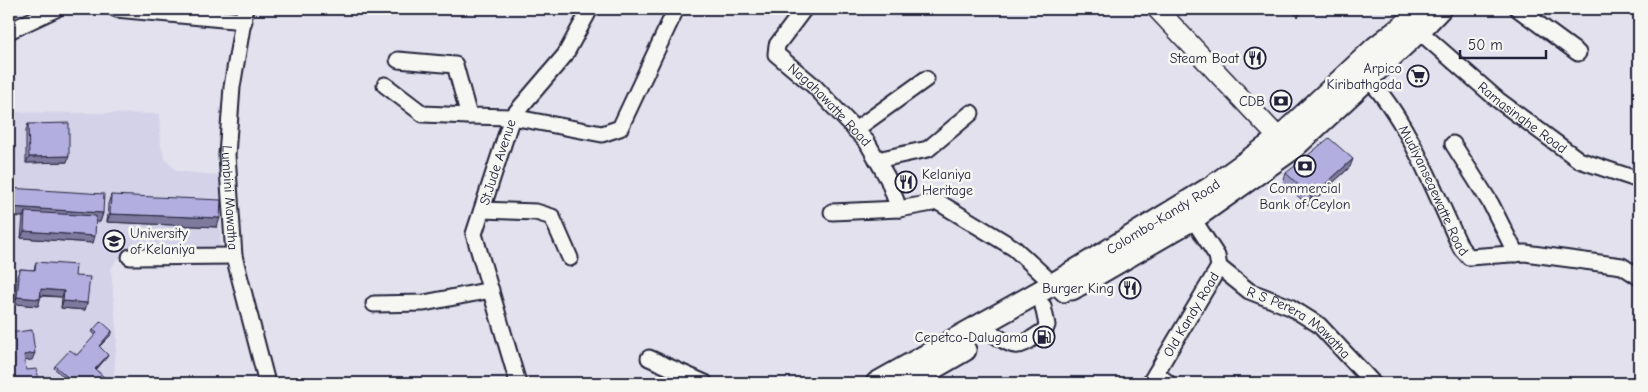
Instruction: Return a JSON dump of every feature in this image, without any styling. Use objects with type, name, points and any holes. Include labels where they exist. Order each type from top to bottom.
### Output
[{"type":"highway","name":"Colombo-Kandy Road","points":[[908,383],[1043,306],[1059,288],[1210,188],[1285,144],[1376,47],[1408,22],[1420,9]]},
{"type":"highway","name":"Colombo-Kandy Road","points":[[877,383],[1193,219],[1368,79],[1440,9]]},
{"type":"main road","points":[[1157,9],[1285,144]]},
{"type":"street","points":[[9,31],[56,9]]},
{"type":"street","points":[[116,9],[244,15]]},
{"type":"street","points":[[385,85],[423,114],[512,116],[565,55],[590,9]]},
{"type":"street","name":"St.Jude Avenue","points":[[518,383],[474,234],[512,116],[602,134],[620,128],[676,9]]},
{"type":"street","name":"Nagahawatte Road","points":[[804,9],[777,45],[776,54],[814,86],[867,142],[888,179],[899,209]]},
{"type":"street","points":[[1518,9],[1578,53]]},
{"type":"street","name":"Lumbini Mawatha","points":[[244,15],[232,87],[226,155],[234,256],[264,383]]},
{"type":"street","name":"Ramasinghe Road","points":[[1419,31],[1498,100],[1579,160],[1639,180]]},
{"type":"street","points":[[398,60],[455,65],[469,116]]},
{"type":"street","points":[[855,130],[926,79]]},
{"type":"street","name":"Mudiyansegewatte Road","points":[[1368,79],[1381,92],[1401,123],[1461,248],[1469,257],[1516,254],[1622,266],[1639,278]]},
{"type":"street","points":[[877,160],[928,149],[971,113]]},
{"type":"street","points":[[1453,144],[1491,204],[1516,254]]},
{"type":"street","points":[[832,212],[899,209],[938,202],[944,204],[1014,248],[1059,288]]},
{"type":"street","points":[[482,210],[536,212],[552,217],[570,258]]},
{"type":"street","name":"Old Kandy Road","points":[[1153,378],[1219,267],[1217,256],[1193,219]]},
{"type":"street","points":[[130,257],[234,256]]},
{"type":"street","name":"R S Perera Mawatha","points":[[1219,267],[1249,292],[1290,307],[1318,325],[1373,383]]},
{"type":"street","points":[[374,304],[424,304],[491,290]]},
{"type":"street","points":[[650,358],[704,383]]},
{"type":"street","points":[[1153,378],[1168,383]]},
{"type":"shaded area","name":"University of Kelaniya","points":[[9,112],[159,114],[161,146],[165,159],[177,171],[222,176],[223,198],[220,206],[220,254],[126,255],[116,260],[111,269],[117,338],[113,383],[9,383]]},
{"type":"building","points":[[69,123],[69,156],[29,157],[28,124]]},
{"type":"building","points":[[1329,138],[1353,159],[1311,197],[1286,173]]},
{"type":"building","points":[[9,188],[104,194],[103,213],[9,207]]},
{"type":"building","points":[[111,195],[221,200],[220,218],[110,214]]},
{"type":"building","points":[[25,212],[96,216],[95,236],[24,231]]},
{"type":"building","points":[[36,262],[76,265],[75,276],[90,277],[87,303],[63,301],[64,291],[41,289],[40,299],[17,297],[20,269],[35,270]]},
{"type":"building","points":[[101,321],[112,331],[99,346],[108,355],[95,369],[105,378],[101,383],[74,383],[55,366],[70,350],[77,355],[97,333],[93,330]]},
{"type":"building","points":[[32,330],[35,353],[24,355],[26,370],[37,369],[39,383],[9,383],[9,333]]},
{"type":"place","name":"Steam Boat","points":[[1255,58]]},
{"type":"place","name":"Arpico Kiribathgoda","points":[[1418,76]]},
{"type":"place","name":"CDB","points":[[1281,101]]},
{"type":"place","name":"Commercial Bank of Ceylon","points":[[1305,166]]},
{"type":"place","name":"Kelaniya Heritage","points":[[906,182]]},
{"type":"place","name":"University of Kelaniya","points":[[114,241]]},
{"type":"place","name":"Burger King","points":[[1130,288]]},
{"type":"place","name":"Cepetco-Dalugama","points":[[1044,337]]}]
